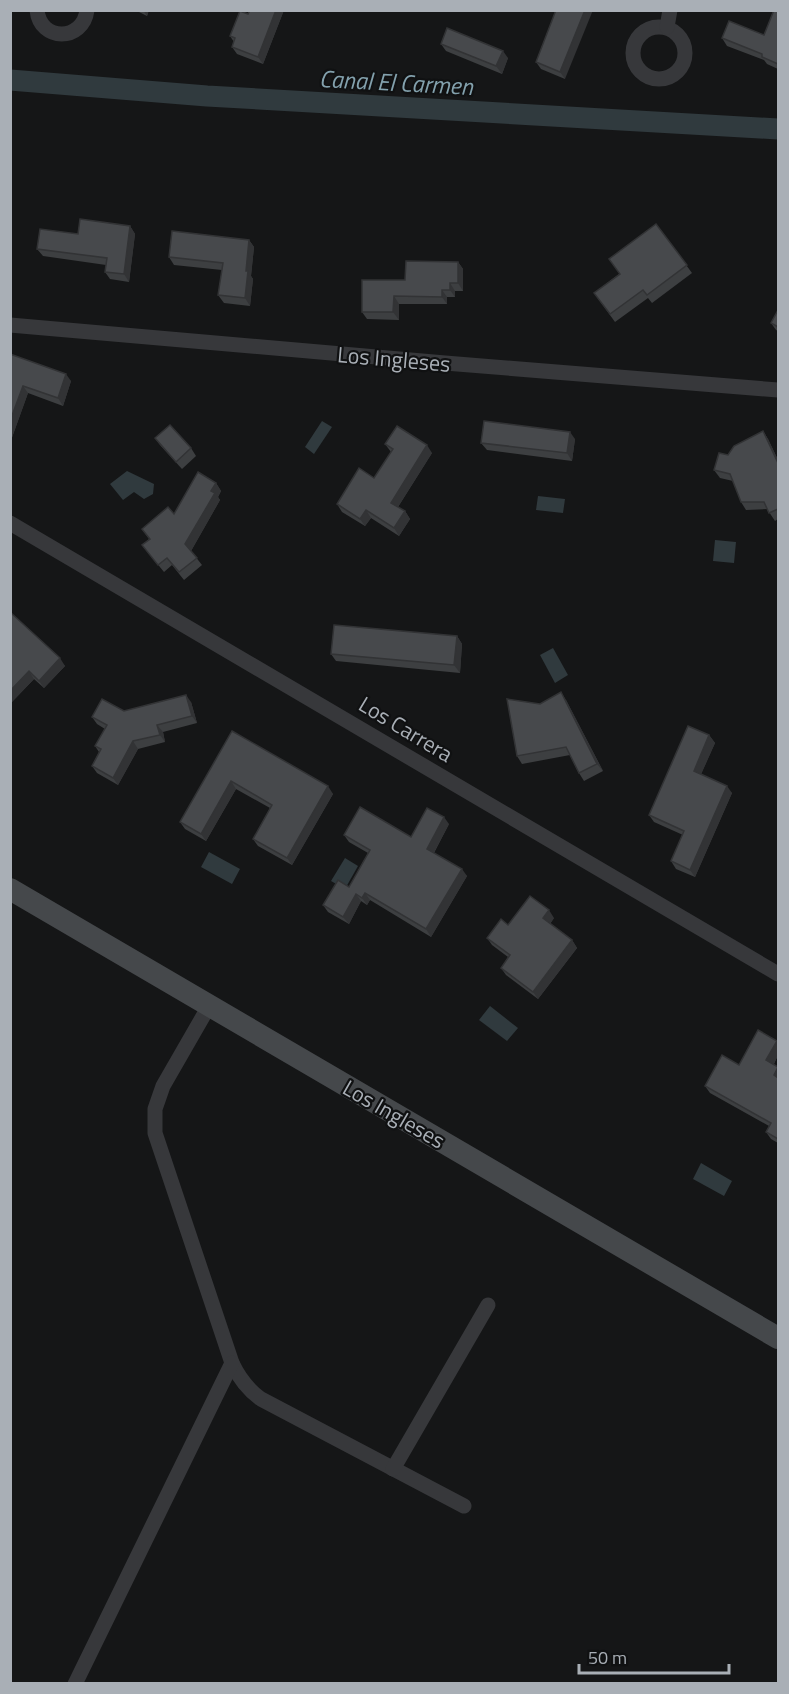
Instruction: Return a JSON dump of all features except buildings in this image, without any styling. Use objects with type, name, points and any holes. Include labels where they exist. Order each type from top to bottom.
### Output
[{"type":"street","points":[[38,10],[42,23],[47,29],[63,34],[72,33],[79,28],[87,10]]},
{"type":"street","points":[[667,27],[670,10]]},
{"type":"street","name":"Los Ingleses","points":[[10,325],[778,390]]},
{"type":"street","name":"Los Carrera","points":[[10,523],[778,974]]},
{"type":"street","name":"Los Ingleses","points":[[10,890],[778,1338]]},
{"type":"street","points":[[209,1006],[163,1086],[155,1110],[155,1133],[238,1375],[245,1385],[261,1399],[464,1506]]},
{"type":"street","points":[[393,1469],[488,1305]]},
{"type":"street","points":[[75,1683],[232,1363]]},
{"type":"shaded area","points":[[322,421],[332,427],[314,454],[305,447]]},
{"type":"shaded area","points":[[127,471],[154,484],[153,494],[144,499],[134,492],[123,500],[110,484]]},
{"type":"shaded area","points":[[538,496],[565,499],[563,513],[536,510]]},
{"type":"shaded area","points":[[715,540],[736,542],[734,563],[713,561]]},
{"type":"shaded area","points":[[553,648],[568,675],[555,683],[540,655]]},
{"type":"shaded area","points":[[209,852],[240,869],[232,884],[201,867]]},
{"type":"shaded area","points":[[345,858],[358,866],[345,889],[331,881]]},
{"type":"shaded area","points":[[490,1006],[518,1028],[507,1041],[479,1020]]},
{"type":"shaded area","points":[[701,1163],[732,1181],[724,1196],[693,1179]]},
{"type":"waterway","name":"Canal El Carmen","points":[[10,80],[207,96],[778,129]]}]
